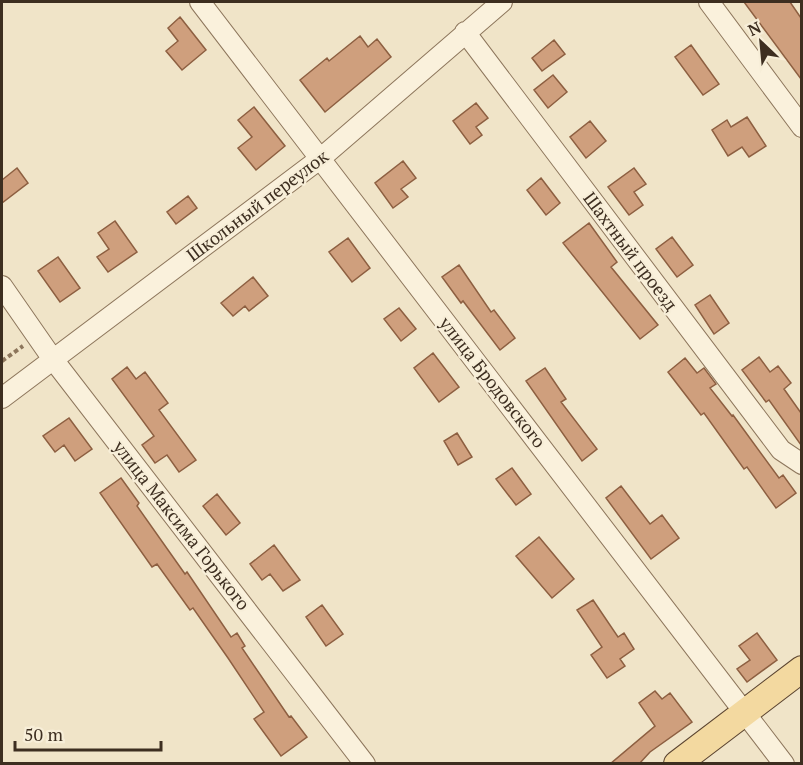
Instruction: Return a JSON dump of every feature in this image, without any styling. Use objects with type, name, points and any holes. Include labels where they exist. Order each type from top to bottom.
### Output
[{"type":"main road","points":[[677,764],[801,669]]},
{"type":"street","name":"улица Бродовского","points":[[200,2],[784,764]]},
{"type":"street","name":"Школьный переулок","points":[[2,398],[52,358],[321,159],[502,2]]},
{"type":"street","points":[[709,2],[801,127]]},
{"type":"street","name":"Шахтный проезд","points":[[465,32],[781,450],[801,464]]},
{"type":"street","name":"улица Максима Горького","points":[[2,286],[52,358],[365,764]]},
{"type":"path","points":[[2,362],[36,336]]},
{"type":"building","points":[[744,2],[790,2],[801,18],[801,79]]},
{"type":"building","points":[[180,17],[206,50],[182,70],[166,51],[178,41],[168,28]]},
{"type":"building","points":[[360,36],[368,47],[377,39],[391,57],[325,112],[300,80],[327,58],[329,61]]},
{"type":"building","points":[[554,40],[565,54],[542,71],[532,58]]},
{"type":"building","points":[[691,45],[719,84],[703,95],[675,57]]},
{"type":"building","points":[[553,75],[567,92],[548,108],[534,90]]},
{"type":"building","points":[[476,103],[488,118],[476,127],[482,135],[470,144],[453,121]]},
{"type":"building","points":[[254,107],[285,146],[256,170],[238,148],[252,137],[238,120]]},
{"type":"building","points":[[747,117],[766,146],[749,157],[742,147],[728,156],[712,130],[727,120],[731,127]]},
{"type":"building","points":[[590,121],[606,141],[586,158],[570,137]]},
{"type":"building","points":[[403,161],[416,178],[401,189],[408,197],[393,208],[375,183]]},
{"type":"building","points":[[17,168],[28,183],[2,203],[2,180]]},
{"type":"building","points":[[634,168],[646,184],[634,192],[643,205],[629,215],[608,187]]},
{"type":"building","points":[[541,178],[560,203],[546,215],[527,190]]},
{"type":"building","points":[[188,196],[197,208],[176,224],[167,212]]},
{"type":"building","points":[[115,221],[137,252],[108,272],[97,257],[109,249],[98,233]]},
{"type":"building","points":[[589,223],[617,262],[611,267],[658,325],[640,339],[563,243]]},
{"type":"building","points":[[672,237],[693,265],[677,277],[656,249]]},
{"type":"building","points":[[348,238],[370,268],[352,282],[329,252]]},
{"type":"building","points":[[58,257],[80,288],[60,302],[38,271]]},
{"type":"building","points":[[459,265],[491,312],[494,310],[515,338],[500,350],[442,277]]},
{"type":"building","points":[[253,277],[268,296],[249,311],[245,306],[233,316],[221,303]]},
{"type":"building","points":[[710,295],[729,323],[714,334],[695,305]]},
{"type":"building","points":[[399,308],[416,329],[401,341],[384,319]]},
{"type":"building","points":[[433,353],[459,387],[439,402],[414,368]]},
{"type":"building","points":[[759,357],[770,372],[778,366],[791,383],[784,389],[801,413],[801,445],[769,400],[766,402],[742,370]]},
{"type":"building","points":[[685,358],[697,373],[704,368],[716,384],[710,388],[733,415],[779,478],[783,475],[796,493],[776,508],[747,467],[744,469],[704,413],[701,415],[668,372]]},
{"type":"building","points":[[127,367],[136,379],[145,372],[168,403],[159,410],[196,460],[179,472],[167,455],[155,463],[142,445],[154,436],[112,379]]},
{"type":"building","points":[[545,368],[566,399],[561,402],[597,449],[582,461],[526,381]]},
{"type":"building","points":[[69,418],[92,449],[75,461],[64,445],[55,452],[43,436]]},
{"type":"building","points":[[457,433],[472,457],[458,465],[444,441]]},
{"type":"building","points":[[512,468],[531,494],[516,505],[496,479]]},
{"type":"building","points":[[121,478],[139,503],[137,506],[185,574],[187,572],[231,637],[237,633],[245,646],[242,648],[289,717],[291,716],[307,737],[281,756],[254,719],[264,712],[228,658],[193,608],[190,610],[157,564],[152,567],[100,493]]},
{"type":"building","points":[[621,486],[650,524],[662,515],[679,538],[651,559],[606,498]]},
{"type":"building","points":[[217,494],[240,523],[226,535],[203,506]]},
{"type":"building","points":[[539,537],[574,579],[552,598],[516,556]]},
{"type":"building","points":[[274,545],[300,580],[283,591],[270,574],[262,580],[250,564]]},
{"type":"building","points":[[593,600],[618,637],[624,633],[634,649],[620,659],[625,666],[607,678],[591,655],[602,647],[577,610]]},
{"type":"building","points":[[322,605],[343,634],[326,646],[306,617]]},
{"type":"building","points":[[757,633],[777,660],[747,682],[737,669],[750,660],[739,646]]},
{"type":"building","points":[[655,691],[662,699],[670,693],[692,722],[650,752],[639,764],[610,764],[655,726],[639,703]]}]
